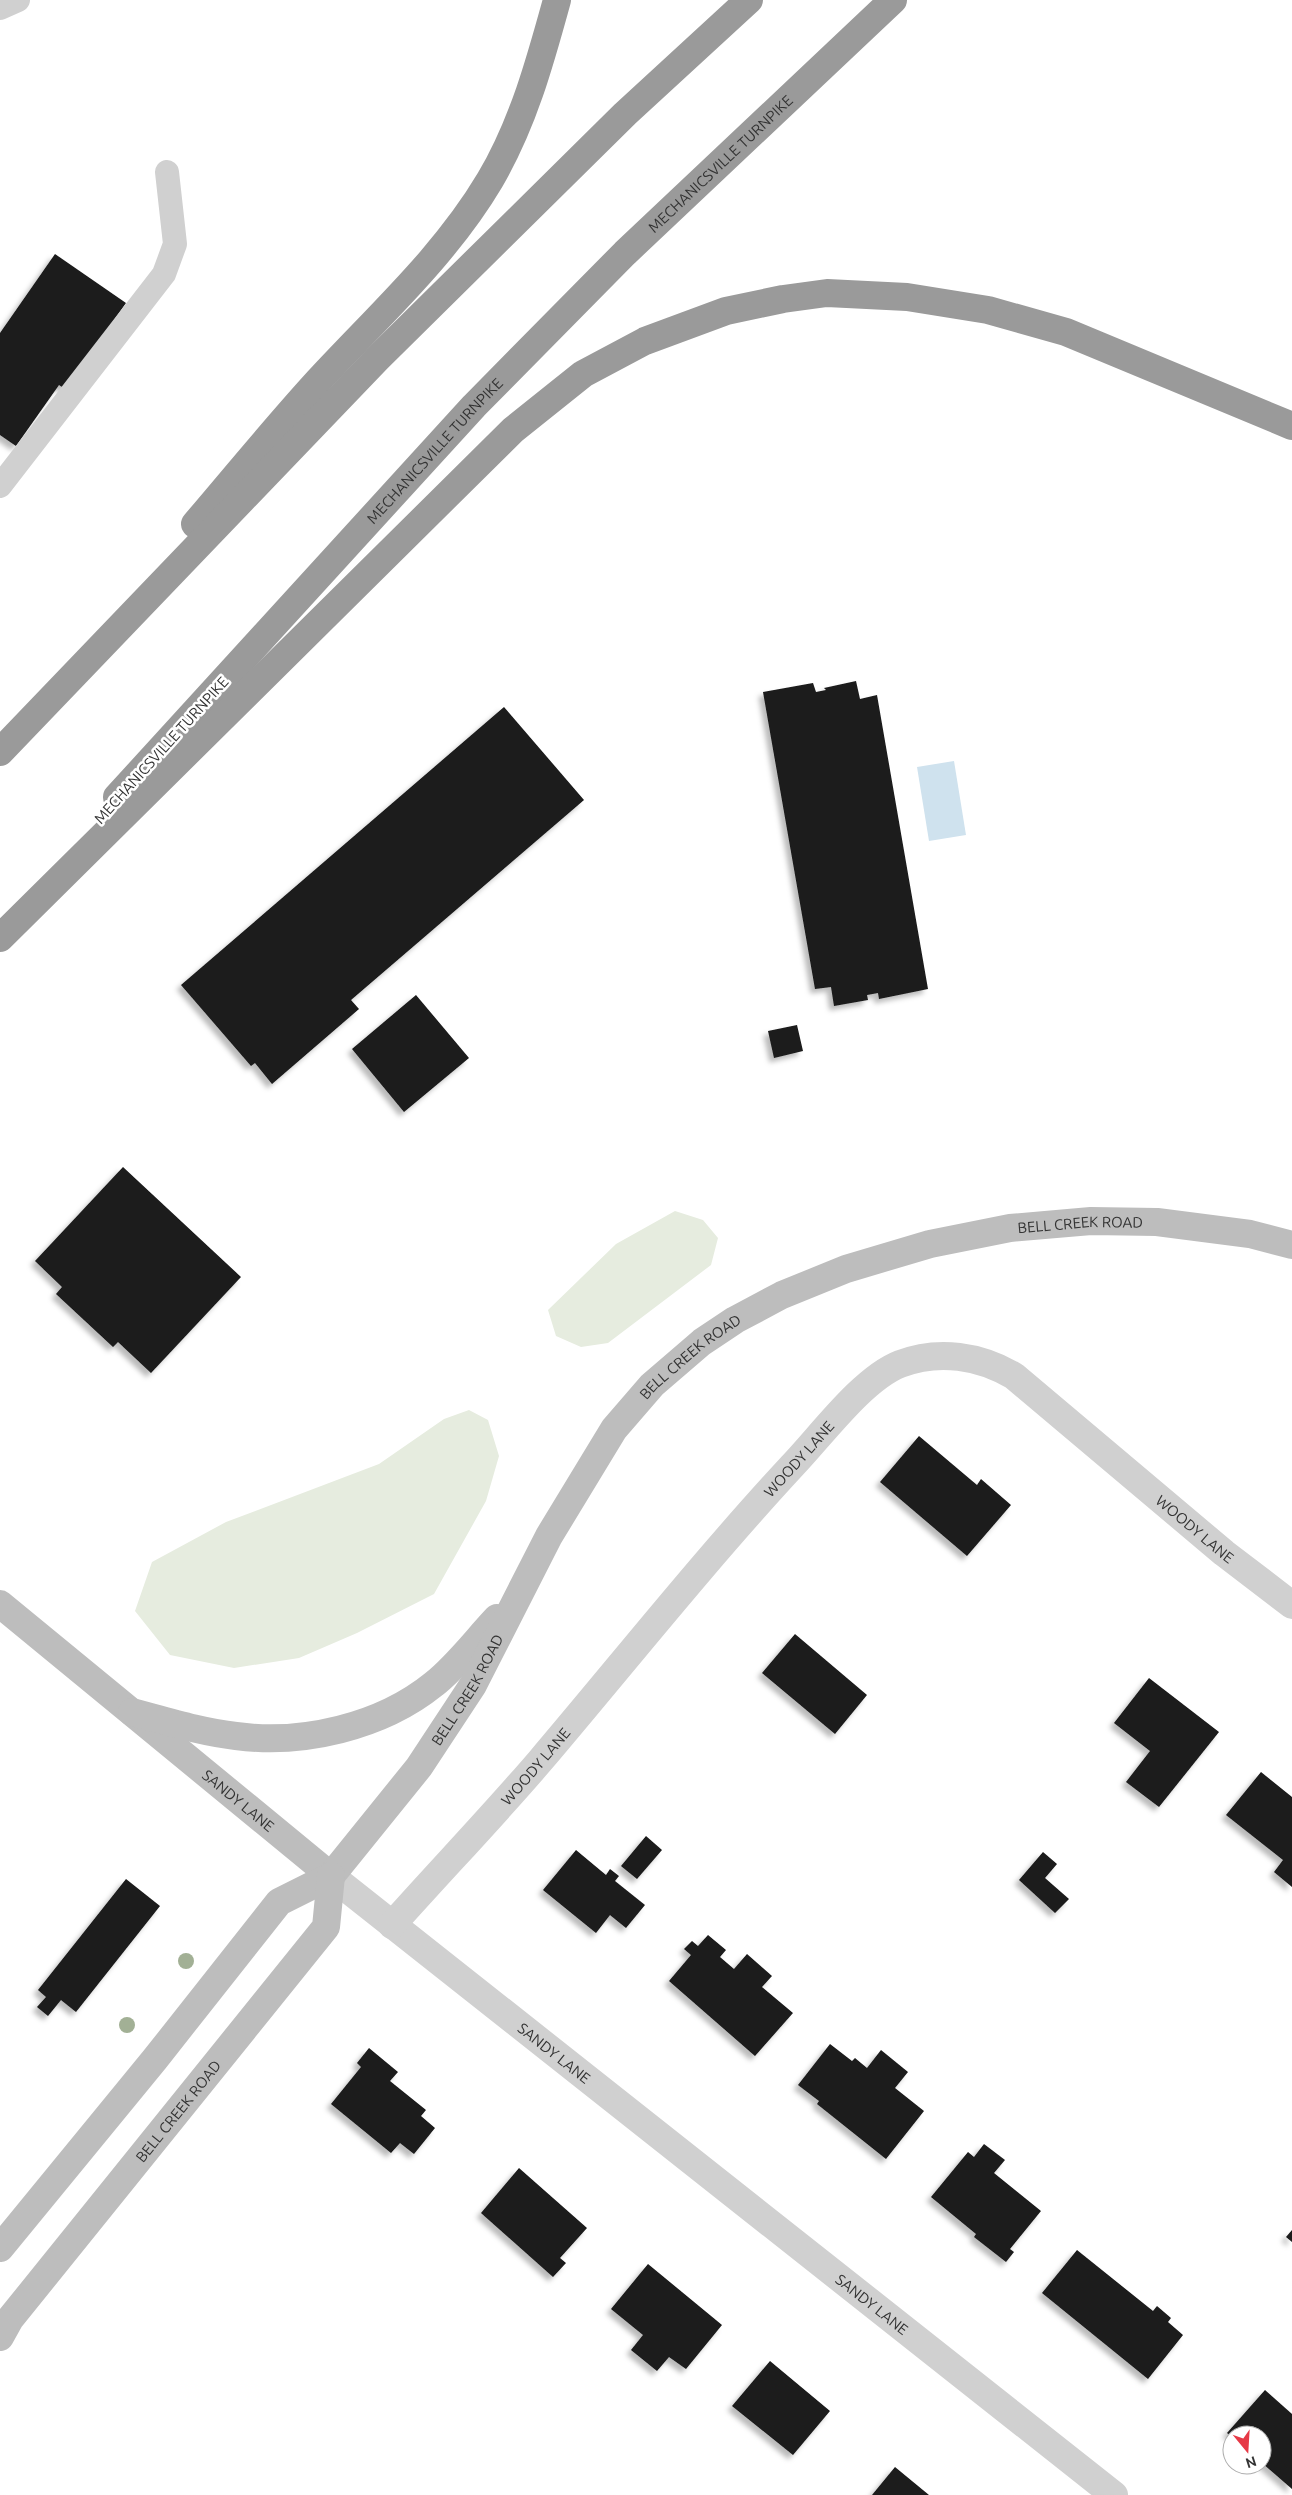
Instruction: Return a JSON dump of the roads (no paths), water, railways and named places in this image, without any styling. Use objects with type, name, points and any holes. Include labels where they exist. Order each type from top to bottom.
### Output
[{"type":"highway","points":[[0,751],[317,382],[413,281],[455,232],[490,180],[522,114],[556,0]]},
{"type":"highway","points":[[0,751],[377,359],[625,114],[749,0]]},
{"type":"highway","name":"MECHANICSVILLE TURNPIKE","points":[[0,926],[474,406],[625,253],[893,0]]},
{"type":"highway","points":[[0,938],[513,430],[582,374],[645,341],[726,311],[783,299],[827,293],[908,297],[988,310],[1066,332],[1292,426]]},
{"type":"street","name":"BELL CREEK ROAD","points":[[0,2248],[155,2059],[279,1902],[331,1876],[419,1767],[473,1685],[549,1536],[614,1429],[646,1392],[702,1342],[735,1320],[782,1295],[846,1269],[930,1244],[1010,1228],[1091,1221],[1156,1222],[1250,1234],[1292,1245]]},
{"type":"street","name":"WOODY LANE","points":[[392,1924],[538,1762],[735,1528],[871,1381],[900,1364],[932,1356],[965,1357],[997,1366],[1014,1376],[1224,1553],[1292,1605]]},
{"type":"street","points":[[132,1712],[236,1736],[273,1738],[316,1735],[357,1724],[397,1708],[434,1684],[519,1595]]},
{"type":"street","name":"SANDY LANE","points":[[0,1604],[331,1876],[621,2103],[1114,2495]]},
{"type":"street","name":"BELL CREEK ROAD","points":[[0,2337],[10,2319],[138,2158],[326,1927],[331,1876]]},
{"type":"lane","points":[[0,8],[18,0]]},
{"type":"lane","points":[[0,486],[164,274],[176,244],[167,172]]},
{"type":"water","points":[[954,761],[966,835],[929,841],[917,767]]}]
